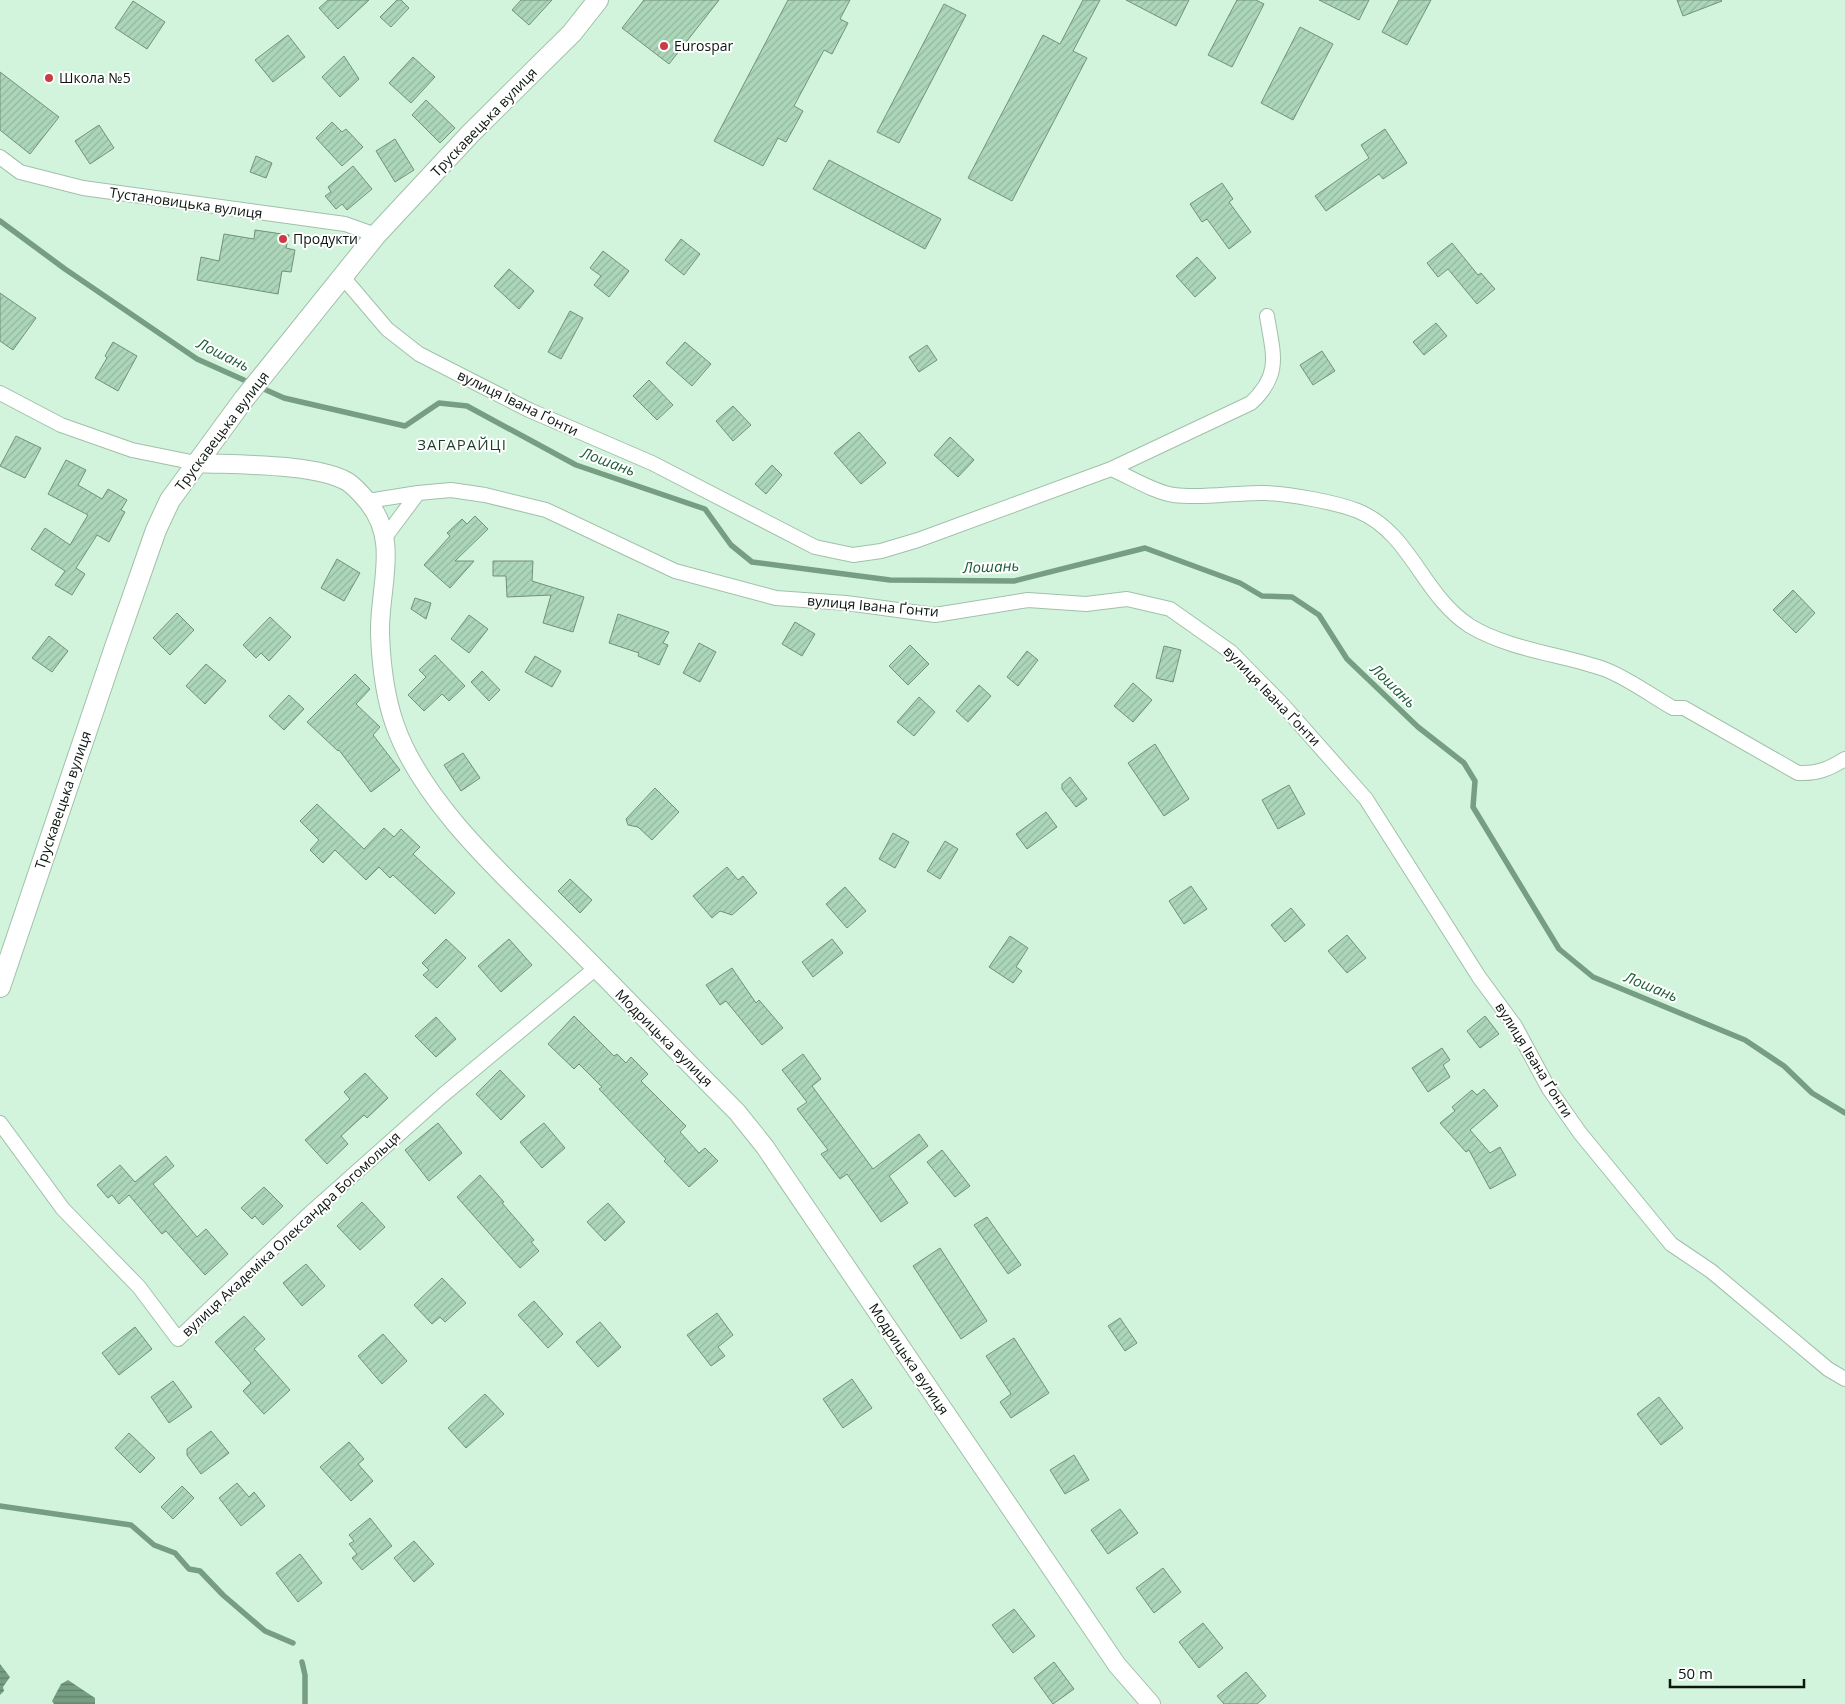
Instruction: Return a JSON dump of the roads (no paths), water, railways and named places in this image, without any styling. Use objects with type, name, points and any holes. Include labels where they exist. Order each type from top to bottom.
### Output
[{"type":"main road","name":"Трускавецька вулиця","points":[[0,987],[156,530],[170,500],[244,399],[376,235],[471,134],[572,33],[598,0]]},
{"type":"street","name":"Тустановицька вулиця","points":[[0,157],[20,172],[83,188],[345,224],[376,235]]},
{"type":"street","name":"вулиця Івана Ґонти","points":[[342,276],[387,329],[420,354],[529,410],[652,463],[815,547],[853,555],[918,540],[1111,469],[1251,403],[1263,392],[1273,375],[1273,350],[1267,316]]},
{"type":"street","points":[[0,393],[61,425],[132,450],[196,463]]},
{"type":"street","name":"Модрицька вулиця","points":[[196,463],[279,466],[326,474],[349,483],[368,501],[379,519],[386,536],[387,563],[380,632],[386,682],[395,726],[413,763],[430,790],[461,828],[737,1112],[765,1147],[1117,1665],[1151,1704]]},
{"type":"street","points":[[1111,469],[1172,495],[1199,496],[1266,493],[1328,502],[1358,511],[1382,524],[1402,543],[1430,588],[1450,610],[1471,626],[1527,649],[1605,669],[1673,708],[1684,708],[1798,773],[1813,774],[1828,769],[1845,758]]},
{"type":"street","name":"вулиця Івана Ґонти","points":[[368,501],[450,490],[484,495],[546,510],[675,571],[776,598],[935,615],[1028,600],[1086,604],[1127,599],[1170,609],[1231,652],[1282,704],[1366,799],[1480,977],[1515,1026],[1549,1089],[1580,1133],[1671,1244],[1711,1271],[1828,1368],[1845,1379]]},
{"type":"street","points":[[386,536],[418,493]]},
{"type":"street","name":"вулиця Академіка Олександра Богомольця","points":[[0,1124],[63,1209],[139,1287],[178,1339],[307,1216],[436,1101],[596,968]]},
{"type":"waterway","name":"Лошань","points":[[0,221],[65,269],[197,359],[284,398],[405,426],[439,403],[467,406],[576,465],[705,509],[731,545],[752,562],[890,580],[1014,581],[1145,548],[1240,583],[1262,596],[1292,597],[1319,615],[1347,659],[1418,727],[1464,763],[1475,781],[1473,807],[1559,949],[1593,977],[1745,1040],[1784,1066],[1812,1093],[1845,1113]]},
{"type":"waterway","points":[[0,1506],[131,1525],[154,1545],[175,1553],[189,1569],[200,1571],[223,1595],[265,1631],[293,1643]]},
{"type":"waterway","points":[[302,1662],[305,1675],[305,1704]]},
{"type":"place","name":"Eurospar","points":[[664,46]]},
{"type":"place","name":"Школа №5","points":[[49,78]]},
{"type":"place","name":"Продукти","points":[[283,239]]},
{"type":"district","name":"ЗАГАРАЙЦІ","points":[[462,445]]}]
